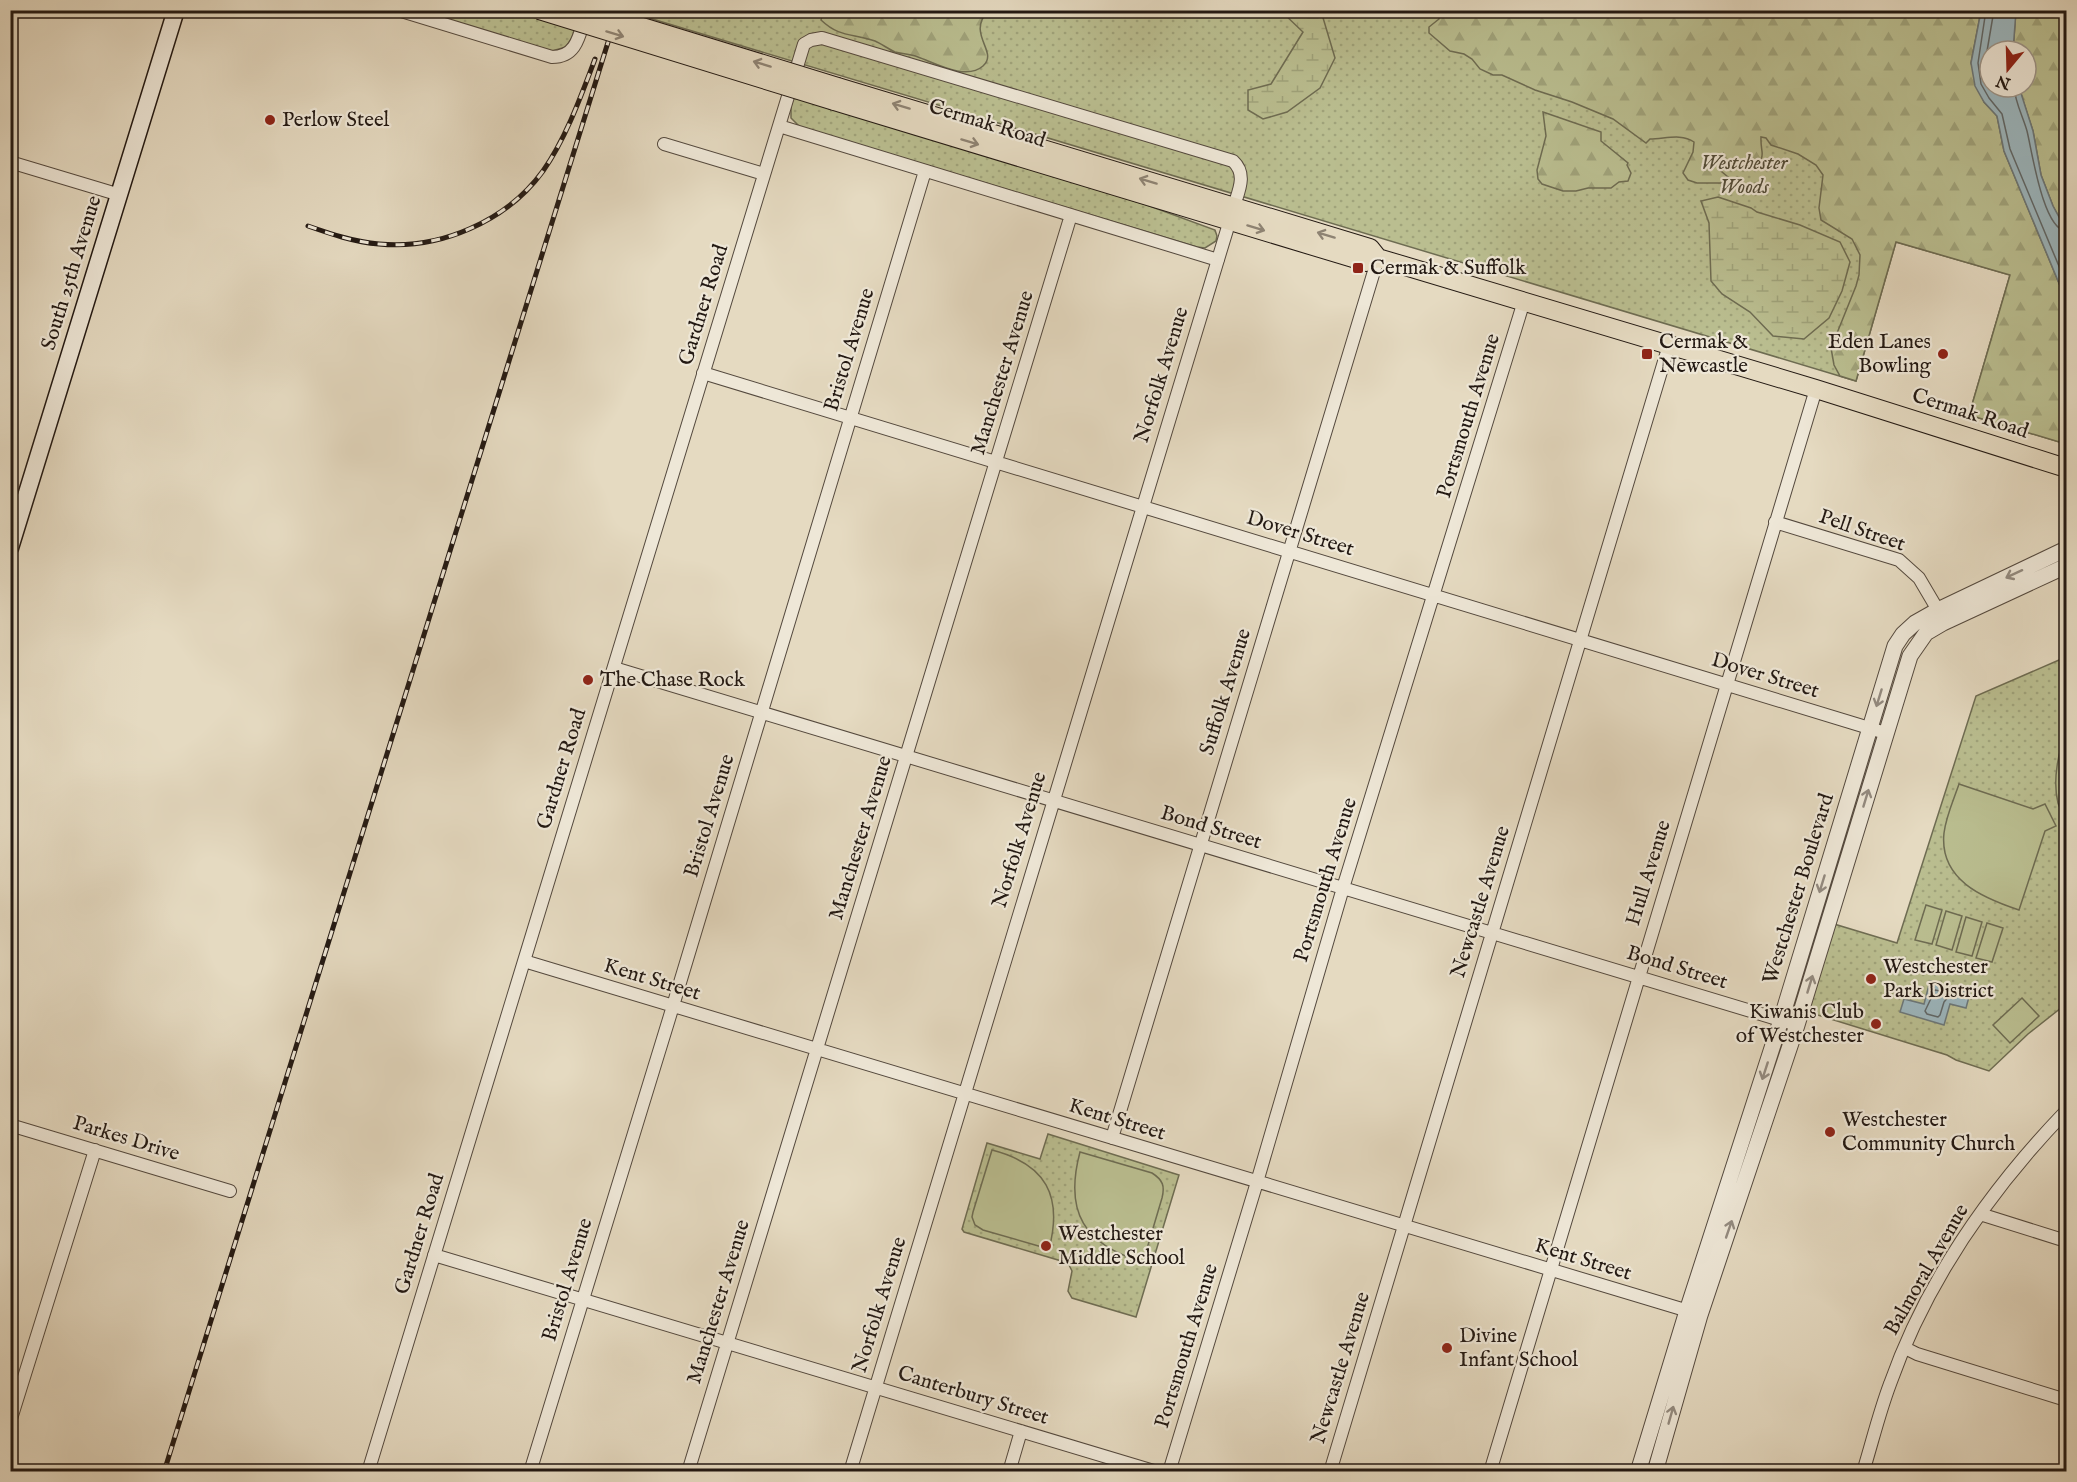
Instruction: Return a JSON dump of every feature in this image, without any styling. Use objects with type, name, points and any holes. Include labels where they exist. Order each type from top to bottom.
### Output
[{"type":"main road","name":"South 25th Avenue","points":[[10,548],[176,10]]},
{"type":"main road","name":"Cermak Road","points":[[539,10],[836,94],[1232,213],[1366,262],[1378,258],[1816,389],[2067,468]]},
{"type":"main road","name":"Cermak Road","points":[[587,10],[836,94]]},
{"type":"street","name":"Cermak Road","points":[[398,10],[543,56],[559,57],[570,52],[577,44],[587,10]]},
{"type":"street","name":"Cermak Road","points":[[804,44],[822,38],[1233,161],[1240,168],[1242,178],[1232,213]]},
{"type":"street","name":"Gardner Road","points":[[368,1472],[804,44]]},
{"type":"street","points":[[778,126],[1218,260]]},
{"type":"street","points":[[664,144],[764,174]]},
{"type":"street","points":[[10,162],[120,195]]},
{"type":"street","name":"Bristol Avenue","points":[[530,1472],[924,171]]},
{"type":"street","name":"Norfolk Avenue","points":[[850,1472],[1232,213]]},
{"type":"street","name":"Manchester Avenue","points":[[688,1472],[1071,215]]},
{"type":"street","name":"Suffolk Avenue","points":[[1112,1138],[1378,258]]},
{"type":"street","name":"Portsmouth Avenue","points":[[1169,1472],[1343,888],[1524,301]]},
{"type":"street","name":"Newcastle Avenue","points":[[1330,1472],[1669,345]]},
{"type":"street","name":"Dover Street","points":[[703,373],[1886,733]]},
{"type":"street","name":"Hull Avenue","points":[[1490,1472],[1816,389]]},
{"type":"street","name":"Pell Street","points":[[1775,522],[1899,560],[1919,578],[1942,616]]},
{"type":"street","name":"Westchester Boulevard","points":[[1638,1472],[1797,1025],[1910,656],[1926,633],[1942,616],[2067,549]]},
{"type":"street","name":"Westchester Boulevard","points":[[1655,1472],[1694,1313],[1895,646],[1903,634],[1915,623],[1942,616],[2067,566]]},
{"type":"street","name":"Bond Street","points":[[614,668],[1797,1025]]},
{"type":"street","name":"Kent Street","points":[[524,961],[1694,1313]]},
{"type":"street","name":"Balmoral Avenue","points":[[1863,1472],[1889,1385],[1935,1287],[1980,1214],[2025,1155],[2067,1111]]},
{"type":"street","name":"Parkes Drive","points":[[10,1125],[230,1191]]},
{"type":"street","points":[[10,1422],[95,1150]]},
{"type":"street","points":[[1980,1214],[2067,1241]]},
{"type":"street","name":"Canterbury Street","points":[[434,1255],[1156,1472]]},
{"type":"street","points":[[1905,1348],[1917,1354],[2067,1400]]},
{"type":"street","points":[[1009,1472],[1021,1431]]},
{"type":"green space","name":"Westchester Woods","points":[[641,10],[1981,11],[1971,63],[1978,77],[1978,99],[1989,99],[1997,116],[2004,151],[2066,300],[2066,444],[1969,415],[2010,275],[1896,242],[1856,381],[639,15]]},
{"type":"green space","points":[[824,10],[1002,11],[1000,15],[987,12],[982,20],[980,28],[988,55],[987,61],[983,66],[968,72],[895,52],[875,41],[834,30],[821,20]]},
{"type":"green space","points":[[1439,10],[1981,11],[1971,63],[1978,84],[1978,99],[1983,99],[1997,116],[2004,151],[2066,300],[2066,444],[1969,415],[2010,275],[1896,242],[1856,381],[1840,376],[1834,365],[1831,348],[1856,286],[1860,255],[1852,239],[1821,220],[1819,208],[1823,175],[1816,165],[1798,154],[1771,145],[1766,138],[1761,137],[1762,158],[1750,169],[1725,163],[1720,165],[1721,171],[1728,177],[1721,183],[1697,183],[1688,180],[1683,173],[1693,152],[1694,142],[1673,137],[1650,139],[1646,143],[1613,119],[1502,75],[1493,75],[1480,69],[1472,59],[1464,54],[1450,51],[1429,33],[1429,27],[1439,19]]},
{"type":"green space","points":[[418,11],[512,11],[577,30],[566,47],[552,51]]},
{"type":"green space","points":[[1281,11],[1321,11],[1335,58],[1320,88],[1287,112],[1263,119],[1248,110],[1248,90],[1271,84],[1303,32]]},
{"type":"green space","points":[[2016,11],[2066,11],[2066,230],[2053,206],[2041,175],[2033,131],[2023,99],[2038,99],[2038,39],[2014,39]]},
{"type":"green space","points":[[794,97],[1144,204],[1215,230],[1216,241],[1205,248],[1197,247],[800,127],[791,118]]},
{"type":"green space","points":[[1543,112],[1601,132],[1601,141],[1628,163],[1631,173],[1628,181],[1619,182],[1611,188],[1588,188],[1576,191],[1563,191],[1542,184],[1538,179],[1537,170],[1546,136]]},
{"type":"green space","points":[[1718,197],[1800,225],[1840,242],[1850,262],[1842,291],[1829,318],[1804,339],[1773,336],[1750,312],[1722,294],[1711,281],[1709,223],[1701,201]]},
{"type":"green space","points":[[2066,657],[2066,1004],[2028,1034],[1989,1071],[1947,1055],[1808,1012],[1834,924],[1897,943],[1976,696]]},
{"type":"green space","points":[[2066,730],[2066,821],[2056,794],[2056,775]]},
{"type":"green space","points":[[1959,784],[2033,809],[2045,804],[2056,826],[2045,831],[2019,910],[1991,900],[1966,885],[1949,863],[1944,849],[1944,833]]},
{"type":"green space","points":[[1926,905],[1942,910],[1932,944],[1915,940]]},
{"type":"green space","points":[[1946,911],[1962,916],[1952,950],[1936,945]]},
{"type":"green space","points":[[1966,917],[1982,922],[1972,956],[1956,952]]},
{"type":"green space","points":[[1987,923],[2003,928],[1992,962],[1976,958]]},
{"type":"green space","points":[[2022,998],[2039,1016],[2010,1043],[1993,1025]]},
{"type":"green space","points":[[1048,1134],[1179,1175],[1136,1317],[1072,1298],[1068,1291],[1072,1271],[1068,1263],[964,1232],[962,1229],[987,1143],[1040,1159]]},
{"type":"green space","points":[[992,1150],[1026,1164],[1046,1185],[1054,1213],[1049,1249],[983,1230],[975,1225],[973,1212]]},
{"type":"green space","points":[[1080,1152],[1152,1173],[1161,1181],[1162,1198],[1143,1262],[1106,1246],[1093,1236],[1083,1223],[1077,1209],[1075,1192]]},
{"type":"water","points":[[1981,11],[2016,11],[2014,39],[1978,39],[1978,91],[1971,63]]},
{"type":"water","points":[[1982,99],[2023,99],[2033,131],[2041,175],[2053,206],[2066,230],[2066,300],[2004,151],[1997,116]]},
{"type":"water","points":[[1930,981],[1970,993],[1966,1008],[1950,1004],[1944,1025],[1900,1012],[1904,999],[1924,1004]]},
{"type":"railway","points":[[164,1472],[618,10]]},
{"type":"railway","points":[[308,226],[361,241],[402,245],[448,237],[491,218],[528,189],[543,171],[566,131],[595,59]]},
{"type":"place","name":"Perlow Steel","points":[[270,120]]},
{"type":"place","name":"Cermak & Suffolk","points":[[1358,268]]},
{"type":"place","name":"Cermak & Newcastle","points":[[1647,354]]},
{"type":"place","name":"Eden Lanes Bowling","points":[[1943,354]]},
{"type":"place","name":"The Chase Rock","points":[[588,680]]},
{"type":"place","name":"Westchester Park District","points":[[1871,979]]},
{"type":"place","name":"Kiwanis Club of Westchester","points":[[1876,1024]]},
{"type":"place","name":"Westchester Community Church","points":[[1830,1132]]},
{"type":"place","name":"Westchester Middle School","points":[[1046,1246]]},
{"type":"place","name":"Divine Infant School","points":[[1447,1348]]}]
